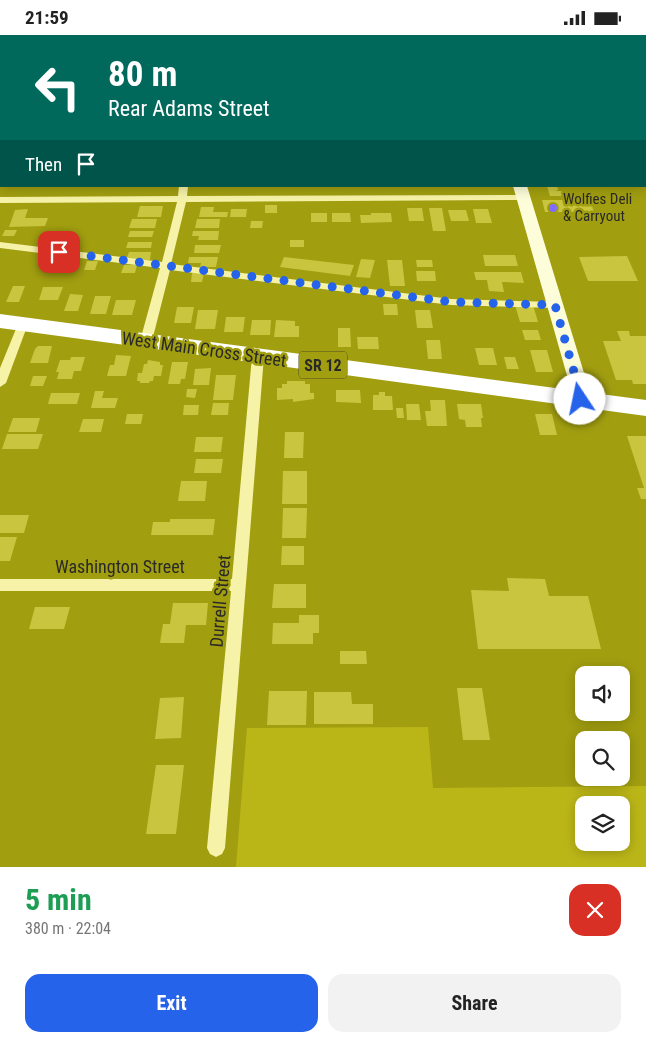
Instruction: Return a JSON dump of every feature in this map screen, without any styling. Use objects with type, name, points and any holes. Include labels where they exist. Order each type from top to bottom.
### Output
[{"type":"highway","name":"West Main Cross Street","points":[[0,321],[646,408]]},
{"type":"street","points":[[146,341],[184,187]]},
{"type":"street","points":[[0,200],[181,200],[522,192],[578,386],[580,399]]},
{"type":"street","points":[[0,245],[452,302],[555,305]]},
{"type":"street","points":[[0,383],[23,324]]},
{"type":"street","name":"Durrell Street","points":[[216,848],[240,585],[258,356]]},
{"type":"street","name":"Washington Street","points":[[0,585],[240,585]]},
{"type":"shaded area","points":[[428,727],[433,788],[646,786],[646,867],[236,867],[247,728]]},
{"type":"building","points":[[547,187],[557,187],[558,190],[555,191],[563,191],[565,196],[550,196]]},
{"type":"building","points":[[542,200],[584,200],[585,204],[592,206],[594,212],[545,212]]},
{"type":"building","points":[[265,205],[277,205],[277,213],[265,213]]},
{"type":"building","points":[[140,206],[163,206],[161,217],[137,217]]},
{"type":"building","points":[[201,207],[214,207],[213,212],[228,212],[227,217],[199,217]]},
{"type":"building","points":[[407,208],[422,208],[424,221],[409,221]]},
{"type":"building","points":[[429,208],[442,208],[446,231],[433,231]]},
{"type":"building","points":[[28,209],[25,218],[48,218],[45,226],[9,227],[15,210]]},
{"type":"building","points":[[231,209],[247,209],[246,217],[230,217]]},
{"type":"building","points":[[473,209],[488,209],[492,223],[476,223]]},
{"type":"building","points":[[448,210],[466,210],[469,221],[451,221]]},
{"type":"building","points":[[311,213],[327,213],[327,222],[311,222]]},
{"type":"building","points":[[332,213],[350,213],[351,222],[332,222]]},
{"type":"building","points":[[371,213],[391,213],[392,222],[361,223],[360,215],[371,215]]},
{"type":"building","points":[[132,219],[157,219],[155,228],[129,228]]},
{"type":"building","points":[[197,219],[220,219],[219,228],[195,228]]},
{"type":"building","points":[[251,221],[263,221],[262,228],[250,228]]},
{"type":"building","points":[[5,230],[17,230],[14,236],[2,236]]},
{"type":"building","points":[[130,231],[154,231],[152,237],[128,237]]},
{"type":"building","points":[[193,231],[219,231],[218,240],[198,240],[199,236],[192,236]]},
{"type":"building","points":[[290,240],[304,240],[304,247],[290,247]]},
{"type":"building","points":[[128,242],[152,242],[151,248],[126,248]]},
{"type":"building","points":[[195,245],[221,245],[219,253],[194,253]]},
{"type":"building","points":[[129,252],[151,252],[150,260],[126,260]]},
{"type":"building","points":[[483,255],[515,255],[518,266],[485,266]]},
{"type":"building","points":[[627,256],[638,281],[588,281],[579,257]]},
{"type":"building","points":[[60,257],[74,257],[71,266],[57,266]]},
{"type":"building","points":[[189,257],[218,257],[216,267],[200,267],[201,263],[188,263]]},
{"type":"building","points":[[284,257],[354,265],[350,276],[280,267]]},
{"type":"building","points":[[361,259],[375,260],[370,278],[356,277]]},
{"type":"building","points":[[387,260],[402,260],[405,286],[390,286]]},
{"type":"building","points":[[416,260],[432,260],[433,267],[417,267]]},
{"type":"building","points":[[87,261],[98,261],[95,270],[84,270]]},
{"type":"building","points":[[124,265],[137,265],[135,273],[121,273]]},
{"type":"building","points":[[416,271],[435,271],[436,281],[417,281]]},
{"type":"building","points":[[474,272],[521,272],[524,283],[502,282],[504,292],[489,291],[487,280],[476,280]]},
{"type":"building","points":[[192,273],[204,273],[202,282],[191,282]]},
{"type":"building","points":[[13,286],[25,286],[19,302],[6,302]]},
{"type":"building","points":[[43,287],[63,287],[58,300],[39,300]]},
{"type":"building","points":[[70,294],[83,295],[78,311],[64,311]]},
{"type":"building","points":[[95,296],[111,296],[106,314],[90,314]]},
{"type":"building","points":[[116,300],[136,300],[132,315],[112,315]]},
{"type":"building","points":[[383,304],[397,304],[398,315],[384,315]]},
{"type":"building","points":[[515,305],[533,305],[538,322],[520,322]]},
{"type":"building","points":[[177,307],[194,307],[191,323],[174,323]]},
{"type":"building","points":[[198,310],[218,310],[215,329],[195,329]]},
{"type":"building","points":[[415,310],[430,310],[433,328],[417,328]]},
{"type":"building","points":[[226,317],[245,317],[243,332],[224,332]]},
{"type":"building","points":[[252,320],[271,320],[270,335],[250,335]]},
{"type":"building","points":[[276,320],[295,321],[295,326],[299,326],[299,337],[274,337]]},
{"type":"building","points":[[338,328],[350,328],[351,347],[338,347]]},
{"type":"building","points":[[522,330],[538,330],[541,340],[525,340]]},
{"type":"building","points":[[617,331],[629,331],[630,336],[646,336],[646,384],[633,384],[632,380],[616,380],[603,341],[621,341]]},
{"type":"building","points":[[357,337],[378,337],[379,349],[358,349]]},
{"type":"building","points":[[426,340],[440,340],[442,359],[428,359]]},
{"type":"building","points":[[38,346],[52,346],[48,363],[30,363]]},
{"type":"building","points":[[475,348],[493,348],[497,365],[479,365]]},
{"type":"building","points":[[530,350],[547,350],[553,372],[536,372]]},
{"type":"building","points":[[116,355],[131,356],[126,376],[107,376],[110,365],[114,365]]},
{"type":"building","points":[[71,357],[85,357],[81,371],[74,371],[72,379],[57,379],[59,372],[56,372],[60,360],[70,360]]},
{"type":"building","points":[[504,357],[515,357],[519,369],[507,369]]},
{"type":"building","points":[[148,360],[160,362],[160,365],[163,365],[161,376],[154,376],[153,381],[149,383],[140,383],[140,381],[137,381],[138,373],[142,373],[144,364],[147,364]]},
{"type":"building","points":[[172,362],[188,362],[185,379],[181,379],[180,384],[168,384]]},
{"type":"building","points":[[211,368],[209,385],[193,385],[195,369]]},
{"type":"building","points":[[216,375],[236,375],[233,400],[213,400]]},
{"type":"building","points":[[33,376],[47,376],[43,386],[30,386]]},
{"type":"building","points":[[287,381],[305,381],[305,384],[310,384],[310,393],[314,393],[314,399],[293,402],[293,399],[277,400],[277,388],[282,388],[282,384],[287,384]]},
{"type":"building","points":[[187,389],[197,389],[195,398],[186,397]]},
{"type":"building","points":[[336,390],[360,390],[361,403],[336,402]]},
{"type":"building","points":[[95,391],[104,391],[102,398],[118,398],[115,408],[91,408]]},
{"type":"building","points":[[379,392],[385,392],[385,396],[392,396],[393,410],[373,410],[373,395],[379,395]]},
{"type":"building","points":[[51,393],[80,393],[77,404],[48,404]]},
{"type":"building","points":[[430,400],[445,400],[447,426],[427,426],[425,411],[431,411]]},
{"type":"building","points":[[213,403],[229,403],[228,415],[211,415]]},
{"type":"building","points":[[406,404],[419,404],[421,420],[407,420]]},
{"type":"building","points":[[457,404],[481,404],[482,427],[466,427],[465,420],[459,419]]},
{"type":"building","points":[[184,405],[199,405],[198,415],[183,415]]},
{"type":"building","points":[[396,408],[403,408],[404,418],[397,418]]},
{"type":"building","points":[[127,414],[143,414],[141,424],[125,424]]},
{"type":"building","points":[[535,414],[552,414],[557,435],[540,435]]},
{"type":"building","points":[[13,418],[40,418],[36,432],[8,432]]},
{"type":"building","points":[[83,419],[104,419],[101,432],[79,432]]},
{"type":"building","points":[[285,432],[304,432],[303,458],[284,458]]},
{"type":"building","points":[[7,434],[43,434],[38,449],[2,449]]},
{"type":"building","points":[[627,436],[646,436],[646,499],[641,499],[637,488],[644,488]]},
{"type":"building","points":[[196,437],[223,437],[221,452],[194,452]]},
{"type":"building","points":[[196,459],[223,459],[221,473],[194,473]]},
{"type":"building","points":[[283,471],[307,471],[307,504],[282,504]]},
{"type":"building","points":[[181,481],[207,481],[205,501],[178,501]]},
{"type":"building","points":[[283,508],[307,508],[306,538],[282,538]]},
{"type":"building","points":[[0,515],[29,515],[24,533],[0,533]]},
{"type":"building","points":[[170,519],[215,519],[213,535],[151,535],[153,522],[170,522]]},
{"type":"building","points":[[0,537],[17,537],[10,561],[0,561]]},
{"type":"building","points":[[282,546],[304,546],[304,565],[281,565]]},
{"type":"building","points":[[507,578],[545,579],[549,596],[588,596],[601,649],[478,649],[471,590],[509,591]]},
{"type":"building","points":[[274,584],[306,584],[306,608],[272,608]]},
{"type":"building","points":[[173,603],[208,603],[206,625],[186,625],[184,643],[160,643],[163,624],[170,624]]},
{"type":"building","points":[[35,607],[70,607],[64,629],[29,629]]},
{"type":"building","points":[[299,615],[319,615],[319,633],[313,633],[313,644],[272,644],[273,623],[299,623]]},
{"type":"building","points":[[340,651],[366,651],[367,664],[340,664]]},
{"type":"building","points":[[457,688],[482,688],[490,740],[463,740]]},
{"type":"building","points":[[269,691],[307,691],[306,725],[267,725]]},
{"type":"building","points":[[314,692],[351,692],[352,704],[373,704],[373,724],[314,724]]},
{"type":"building","points":[[184,697],[181,738],[155,739],[160,698]]},
{"type":"building","points":[[156,765],[184,765],[176,834],[146,834]]},
{"type":"place","name":"Wolfies Deli & Carryout","points":[[553,208]]},
{"type":"route","points":[[59,252],[452,302],[555,305],[580,399]]}]
